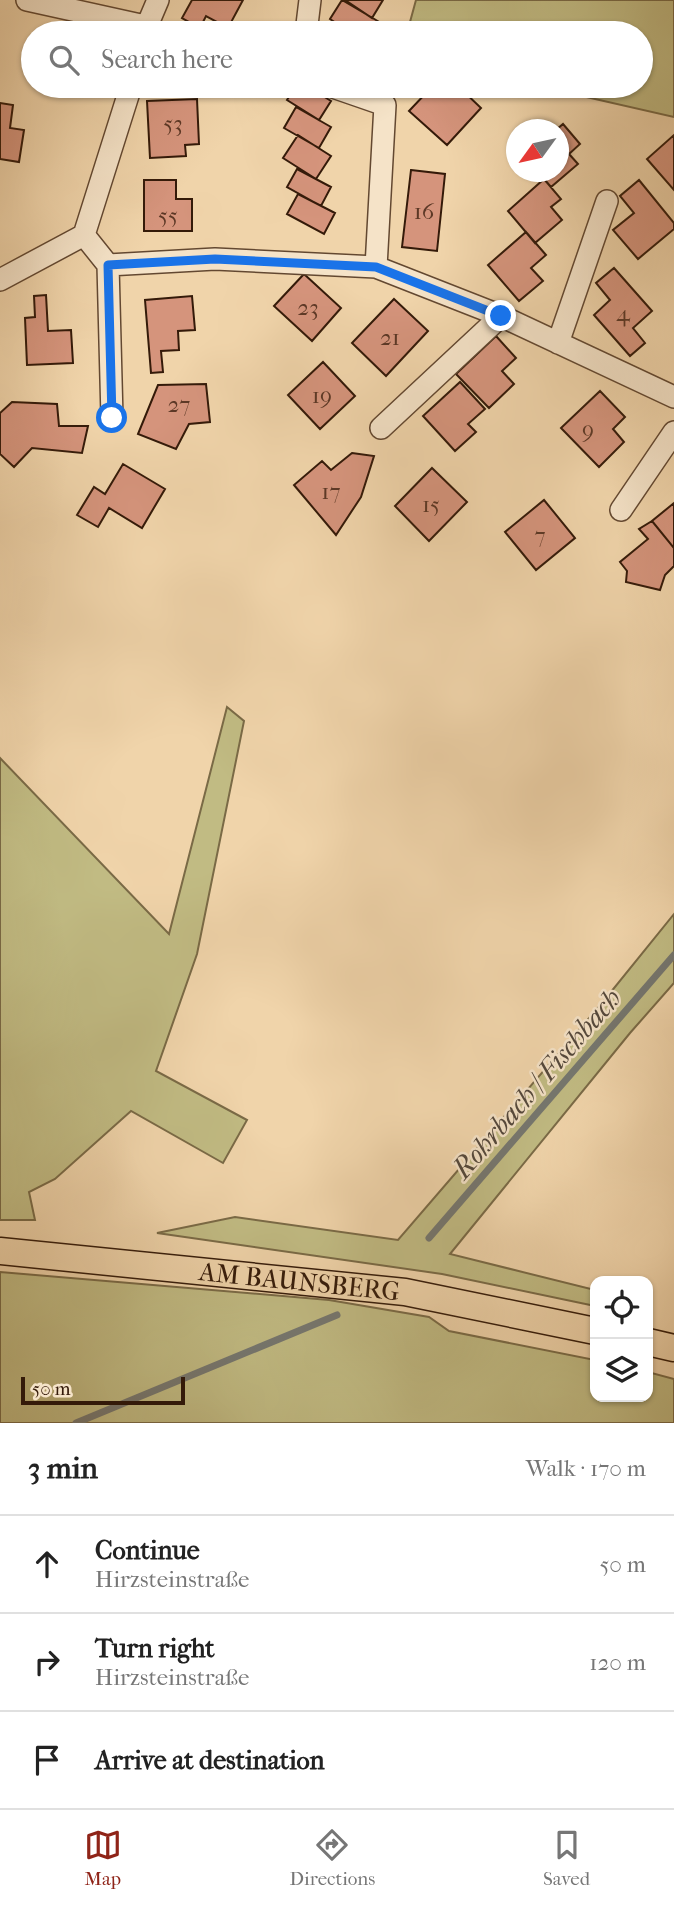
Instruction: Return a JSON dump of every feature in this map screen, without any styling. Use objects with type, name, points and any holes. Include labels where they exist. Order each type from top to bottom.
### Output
[{"type":"main road","name":"AM BAUNSBERG","points":[[0,1251],[405,1292],[590,1330]]},
{"type":"main road","points":[[653,1343],[674,1348]]},
{"type":"street","points":[[27,0],[110,21]]},
{"type":"street","points":[[149,21],[158,0]]},
{"type":"street","points":[[307,21],[310,0]]},
{"type":"street","points":[[0,280],[85,235],[127,98]]},
{"type":"street","points":[[365,98],[385,105],[376,267]]},
{"type":"street","points":[[558,343],[607,201]]},
{"type":"street","points":[[85,235],[108,265],[112,418]]},
{"type":"street","points":[[108,265],[215,259],[376,267],[501,316],[674,397]]},
{"type":"street","points":[[381,428],[501,316]]},
{"type":"street","points":[[621,510],[674,432]]},
{"type":"shaded area","points":[[416,0],[674,0],[674,117],[591,98],[653,98],[653,21],[410,21]]},
{"type":"shaded area","points":[[227,707],[244,721],[197,954],[156,1071],[247,1120],[223,1163],[131,1111],[55,1179],[29,1192],[35,1220],[0,1220],[0,758],[169,934]]},
{"type":"shaded area","points":[[674,914],[674,983],[450,1254],[590,1289],[590,1305],[442,1274],[157,1233],[235,1217],[398,1240],[602,1003]]},
{"type":"shaded area","points":[[0,1272],[329,1300],[429,1317],[449,1331],[590,1359],[590,1402],[653,1402],[653,1373],[674,1379],[674,1423],[0,1423]]},
{"type":"building","points":[[192,0],[243,0],[232,21],[215,21],[206,16],[204,21],[187,21],[182,18]]},
{"type":"building","points":[[342,0],[378,21],[333,21],[330,19]]},
{"type":"building","points":[[345,0],[383,0],[372,18]]},
{"type":"building","points":[[326,98],[331,101],[319,120],[287,100]]},
{"type":"building","points":[[421,98],[471,98],[481,108],[447,145],[409,111]]},
{"type":"building","points":[[197,99],[199,144],[185,145],[186,156],[150,158],[147,101]]},
{"type":"building","points":[[0,103],[13,105],[10,128],[24,130],[19,162],[0,159]]},
{"type":"building","points":[[296,107],[331,127],[319,148],[284,128]]},
{"type":"building","points":[[569,131],[580,144],[569,154]]},
{"type":"building","points":[[298,135],[331,156],[316,179],[283,158]]},
{"type":"building","points":[[674,135],[674,190],[647,159]]},
{"type":"building","points":[[569,154],[578,164],[569,172]]},
{"type":"building","points":[[297,169],[331,187],[321,206],[287,187]]},
{"type":"building","points":[[411,170],[445,174],[437,251],[402,247]]},
{"type":"building","points":[[144,180],[176,180],[176,199],[192,199],[192,231],[144,231]]},
{"type":"building","points":[[639,180],[674,223],[674,229],[638,259],[613,230],[634,213],[620,196]]},
{"type":"building","points":[[541,182],[547,182],[561,199],[551,207],[562,220],[535,243],[508,211]]},
{"type":"building","points":[[298,194],[335,213],[324,234],[287,214]]},
{"type":"building","points":[[526,232],[546,255],[531,268],[543,281],[519,301],[488,265]]},
{"type":"building","points":[[614,268],[652,311],[633,328],[645,343],[630,356],[594,315],[610,300],[596,283]]},
{"type":"building","points":[[304,274],[341,308],[312,341],[274,306]]},
{"type":"building","points":[[46,295],[48,331],[71,330],[73,363],[27,365],[25,318],[35,317],[34,296]]},
{"type":"building","points":[[192,296],[195,330],[178,331],[179,350],[161,351],[163,372],[151,373],[145,300]]},
{"type":"building","points":[[394,299],[428,331],[386,376],[352,343]]},
{"type":"building","points":[[496,336],[516,358],[502,371],[514,384],[489,408],[456,374]]},
{"type":"building","points":[[323,362],[355,396],[320,429],[288,395]]},
{"type":"building","points":[[460,382],[485,409],[468,424],[476,432],[455,451],[423,416]]},
{"type":"building","points":[[206,384],[210,422],[189,424],[176,449],[138,434],[158,385]]},
{"type":"building","points":[[600,391],[625,417],[613,429],[624,442],[599,467],[561,428]]},
{"type":"building","points":[[12,402],[57,404],[59,426],[88,426],[82,453],[32,448],[14,467],[0,454],[0,413]]},
{"type":"building","points":[[352,453],[374,456],[361,497],[336,535],[294,485],[322,461],[331,470]]},
{"type":"building","points":[[123,464],[165,489],[142,528],[109,508],[98,527],[77,515],[94,487],[105,494]]},
{"type":"building","points":[[432,468],[467,502],[429,541],[395,506]]},
{"type":"building","points":[[544,500],[575,538],[536,570],[505,532]]},
{"type":"building","points":[[674,503],[674,548],[652,521]]},
{"type":"building","points":[[652,521],[674,548],[674,566],[665,575],[660,590],[626,582],[627,571],[620,562],[648,539],[639,529]]},
{"type":"waterway","name":"Rohrbach / Fischbach","points":[[429,1238],[674,955]]},
{"type":"waterway","name":"Rohrbach / Fischbach","points":[[76,1423],[337,1315]]},
{"type":"route","points":[[112,418],[108,265],[215,259],[376,267],[501,316]]}]
